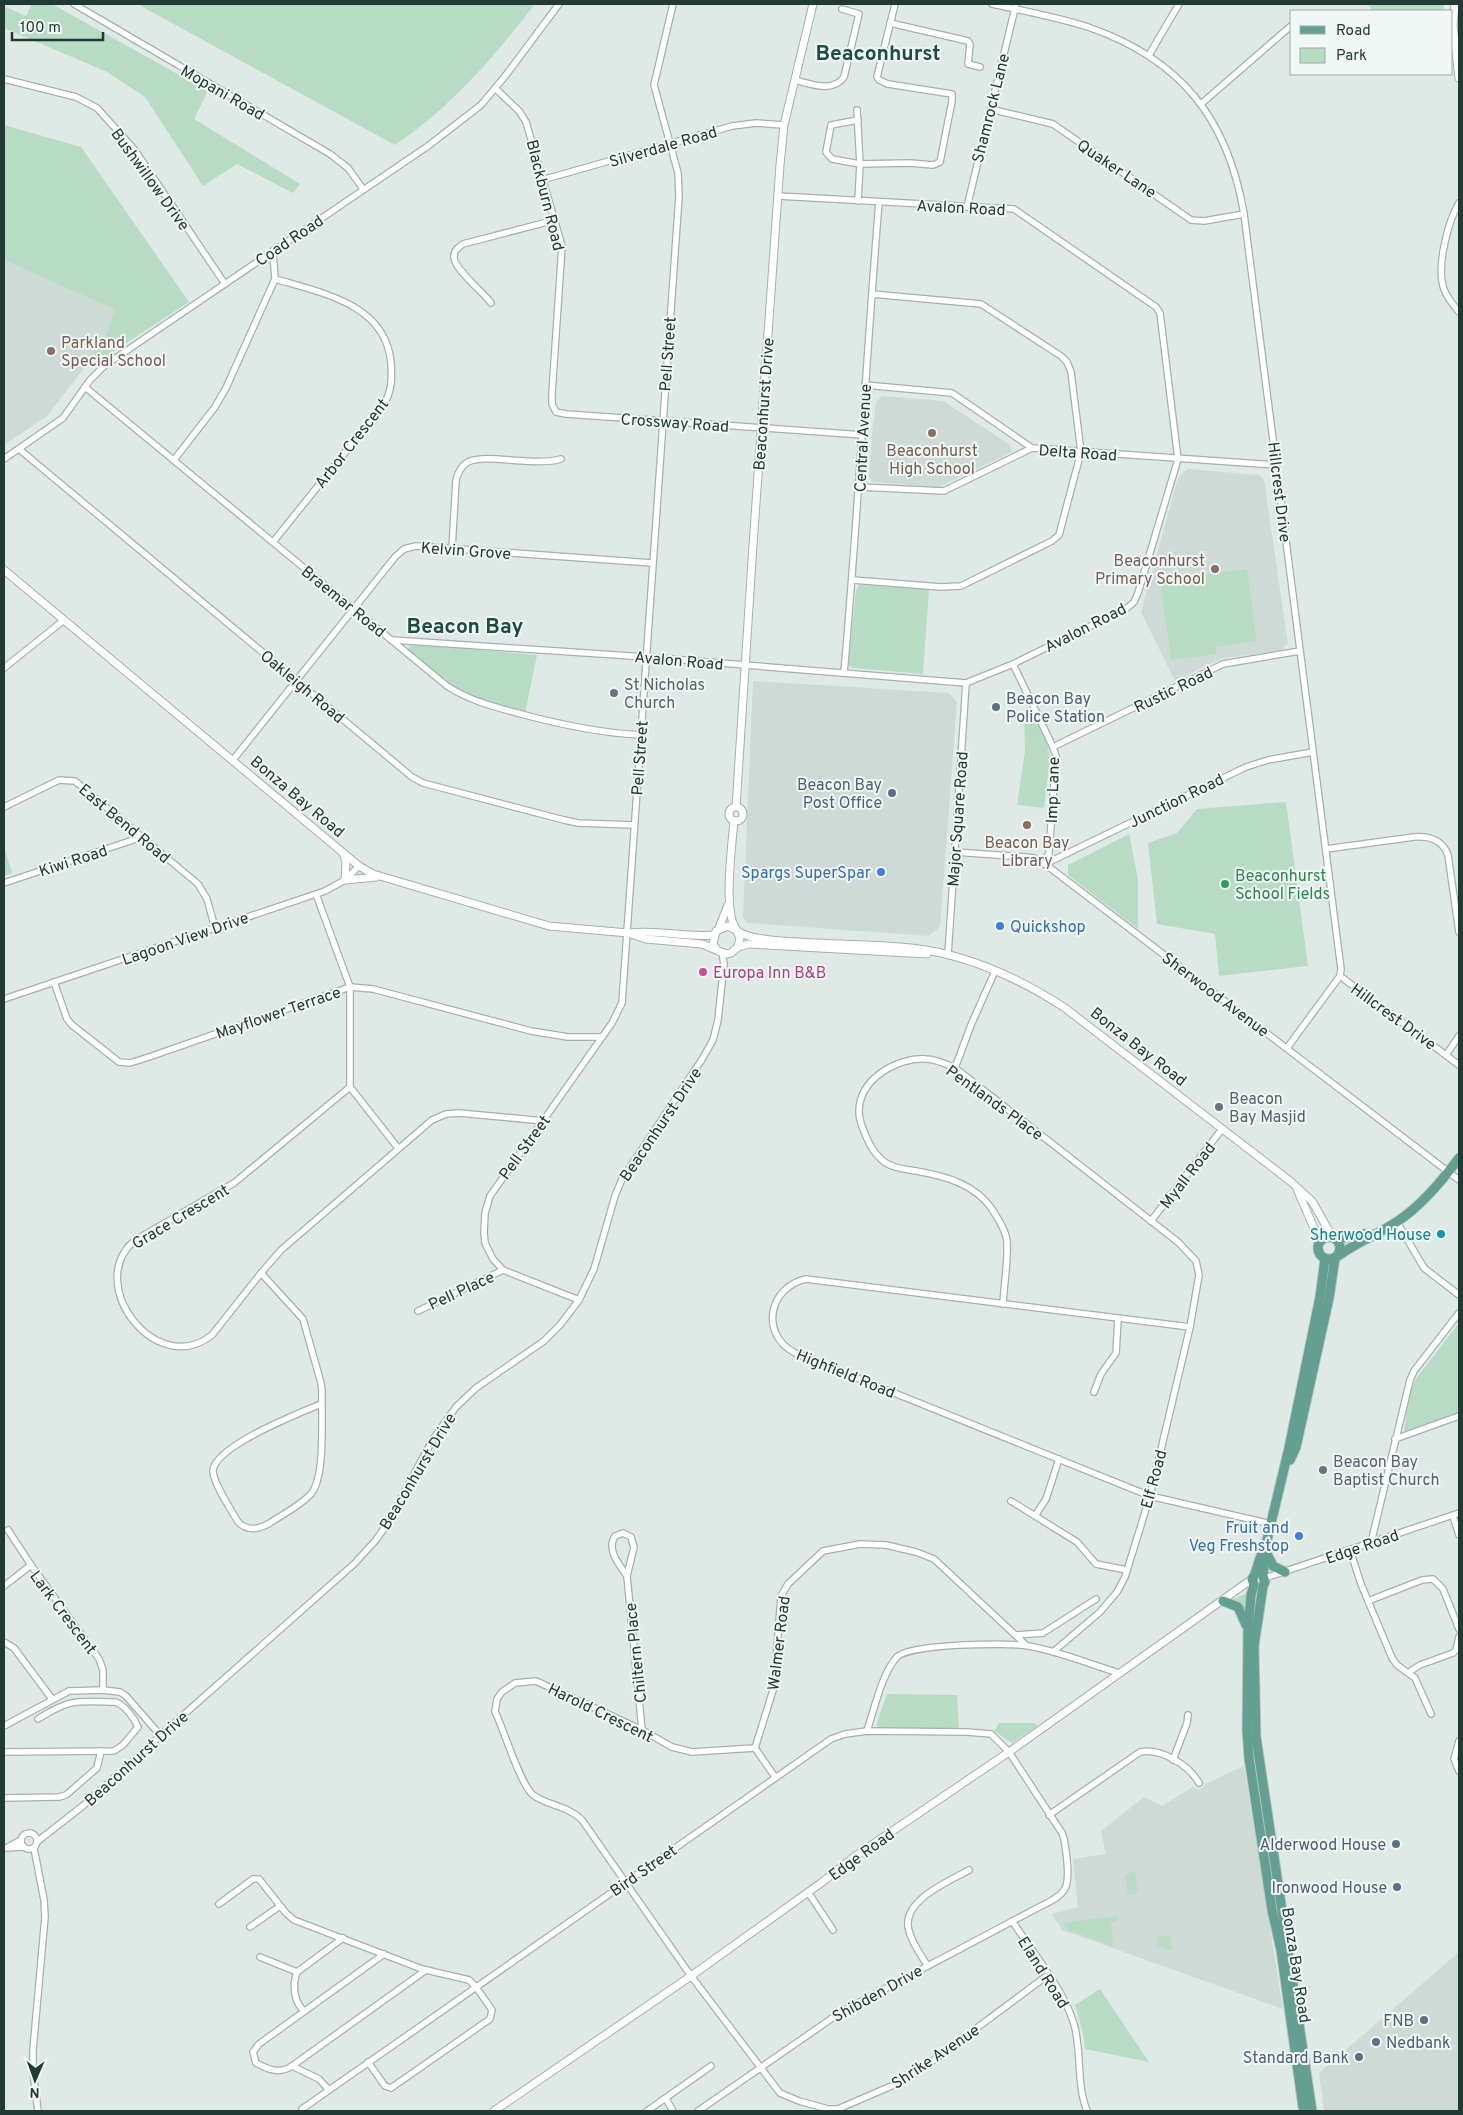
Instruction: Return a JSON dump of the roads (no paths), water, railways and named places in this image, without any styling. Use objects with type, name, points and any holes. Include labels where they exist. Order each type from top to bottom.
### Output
[{"type":"main road","points":[[1384,1228],[1358,1236],[1326,1238],[1320,1242],[1318,1250],[1324,1259],[1337,1257],[1354,1244],[1397,1222],[1423,1200],[1459,1158]]},
{"type":"main road","points":[[1334,1238],[1340,1245],[1337,1257]]},
{"type":"main road","name":"Bonza Bay Road","points":[[1282,1478],[1296,1447],[1337,1257]]},
{"type":"main road","name":"Bonza Bay Road","points":[[1312,2111],[1256,1737],[1254,1646],[1258,1580],[1257,1564],[1266,1548],[1282,1478],[1322,1284],[1324,1259]]},
{"type":"main road","points":[[1266,1548],[1273,1566],[1285,1572]]},
{"type":"main road","name":"Bonza Bay Road","points":[[1258,1580],[1251,1595],[1248,1630],[1247,1730],[1249,1758],[1272,1910],[1306,2111]]},
{"type":"main road","points":[[1225,1600],[1238,1607],[1245,1619],[1248,1630]]},
{"type":"street","name":"Mopani Road","points":[[74,4],[330,154],[348,168],[363,189]]},
{"type":"street","name":"Coad Road","points":[[4,459],[64,418],[85,387],[104,366],[452,129],[496,89],[560,4]]},
{"type":"street","name":"Pell Street","points":[[503,1270],[493,1259],[485,1243],[484,1222],[487,1204],[496,1187],[612,1023],[622,1003],[678,196],[678,173],[654,86],[673,4]]},
{"type":"street","name":"Beaconhurst Drive","points":[[729,903],[734,821],[730,818],[729,812],[736,808],[744,665],[784,125],[813,4]]},
{"type":"street","points":[[858,120],[831,125],[826,152],[832,159],[860,164],[910,163],[936,165],[942,159],[952,94],[888,84],[878,79],[877,70],[895,4]]},
{"type":"street","name":"Hillcrest Drive","points":[[992,4],[1015,6],[1089,28],[1149,55],[1174,75],[1201,104],[1216,127],[1234,168],[1244,214],[1326,849],[1341,969],[1340,976],[1459,1065]]},
{"type":"street","points":[[1149,55],[1179,4]]},
{"type":"street","points":[[1455,4],[1453,25],[1459,78]]},
{"type":"street","name":"Shamrock Lane","points":[[967,206],[1015,6]]},
{"type":"street","points":[[795,80],[829,87],[842,80],[859,14],[842,9]]},
{"type":"street","points":[[890,23],[968,41],[970,44],[968,64],[980,67]]},
{"type":"street","points":[[1201,104],[1290,27]]},
{"type":"street","name":"Bushwillow Drive","points":[[4,79],[76,97],[97,108],[134,149],[225,284]]},
{"type":"street","name":"Blackburn Road","points":[[496,89],[524,118],[555,220],[562,255],[552,404]]},
{"type":"street","name":"Quaker Lane","points":[[990,109],[1053,124],[1192,220],[1204,221],[1244,214]]},
{"type":"street","points":[[857,110],[860,164],[858,201]]},
{"type":"street","name":"Silverdale Road","points":[[542,180],[746,123],[784,125]]},
{"type":"street","name":"Avalon Road","points":[[392,640],[646,657],[966,683],[983,678],[1013,664],[1127,608],[1134,602],[1178,459],[1158,310],[1017,210],[778,196]]},
{"type":"street","name":"Central Avenue","points":[[844,673],[860,487],[865,385],[879,202]]},
{"type":"street","points":[[1459,203],[1447,236],[1441,277],[1446,294],[1459,312]]},
{"type":"street","points":[[491,303],[484,293],[455,264],[454,256],[458,248],[464,244],[555,220]]},
{"type":"street","points":[[174,460],[224,393],[275,279],[273,251]]},
{"type":"street","name":"Arbor Crescent","points":[[273,542],[384,404],[391,388],[390,361],[384,337],[376,324],[338,299],[275,279]]},
{"type":"street","points":[[853,580],[941,587],[961,586],[1052,541],[1059,535],[1081,452],[1071,372],[1067,362],[1061,356],[981,304],[872,294]]},
{"type":"street","points":[[865,385],[952,393],[1032,448]]},
{"type":"street","name":"Braemar Road","points":[[85,387],[447,686],[473,700],[576,729],[641,735]]},
{"type":"street","name":"Crossway Road","points":[[552,404],[556,412],[566,414],[863,435]]},
{"type":"street","name":"Delta Road","points":[[860,487],[944,491],[1032,448],[1276,465]]},
{"type":"street","name":"Oakleigh Road","points":[[19,449],[417,780],[578,823],[634,825]]},
{"type":"street","points":[[452,549],[456,480],[461,467],[475,460],[536,463],[561,459]]},
{"type":"street","name":"Kelvin Grove","points":[[232,760],[399,552],[404,549],[416,546],[652,563]]},
{"type":"street","name":"Bonza Bay Road","points":[[4,570],[359,866],[379,876],[549,926],[628,933],[647,931],[700,936],[714,935]]},
{"type":"street","points":[[4,668],[64,620]]},
{"type":"street","name":"Rustic Road","points":[[1053,747],[1223,664],[1300,651]]},
{"type":"street","name":"Imp Lane","points":[[1013,664],[1056,756],[1049,853],[1044,864]]},
{"type":"street","name":"Major Square Road","points":[[948,955],[966,683]]},
{"type":"street","name":"Junction Road","points":[[1044,864],[1246,767],[1268,760],[1313,752]]},
{"type":"street","name":"East Bend Road","points":[[4,807],[51,783],[64,779],[82,786],[202,889],[215,928]]},
{"type":"street","points":[[1326,849],[1426,836],[1437,840],[1445,847],[1450,860],[1459,932]]},
{"type":"street","name":"Kiwi Road","points":[[4,883],[142,837]]},
{"type":"street","points":[[342,852],[346,861],[345,880],[379,876]]},
{"type":"street","name":"Sherwood Avenue","points":[[955,852],[1034,858],[1044,864],[1459,1180]]},
{"type":"street","name":"Lagoon View Drive","points":[[4,999],[316,894],[345,880],[359,866]]},
{"type":"street","points":[[316,894],[350,987],[350,1087],[398,1148]]},
{"type":"street","points":[[729,903],[719,928],[714,935],[713,944],[720,952],[726,954],[737,949]]},
{"type":"street","points":[[724,964],[737,949],[740,938],[731,918],[729,903]]},
{"type":"street","points":[[719,928],[728,926],[736,930]]},
{"type":"street","name":"Bonza Bay Road","points":[[736,930],[749,937],[758,938],[912,948],[948,955],[995,971],[1027,985],[1065,1008],[1290,1181],[1312,1201],[1334,1238]]},
{"type":"street","name":"Bonza Bay Road","points":[[628,933],[646,939],[702,944],[720,952]]},
{"type":"street","name":"Bonza Bay Road","points":[[737,949],[749,944],[948,955]]},
{"type":"street","name":"Beaconhurst Drive","points":[[6,1848],[21,1840],[26,1833],[31,1833],[37,1838],[71,1817],[354,1564],[376,1540],[389,1521],[433,1439],[452,1412],[476,1388],[544,1341],[560,1325],[578,1300],[594,1269],[622,1178],[701,1061],[713,1040],[718,1020],[724,964],[720,952]]},
{"type":"street","points":[[955,1068],[971,1025],[995,971]]},
{"type":"street","points":[[1287,1048],[1340,976]]},
{"type":"street","name":"Mayflower Terrace","points":[[54,982],[63,1011],[72,1026],[124,1064],[350,987],[373,990],[540,1033],[568,1037],[602,1037]]},
{"type":"street","points":[[1446,1055],[1459,1036]]},
{"type":"street","name":"Pentlands Place","points":[[1003,1304],[1008,1243],[1004,1230],[989,1205],[976,1192],[962,1184],[932,1174],[887,1164],[872,1148],[860,1119],[859,1110],[862,1097],[871,1081],[881,1072],[904,1062],[923,1058],[955,1068],[1151,1221],[1192,1256],[1198,1265],[1199,1277]]},
{"type":"street","name":"Grace Crescent","points":[[350,1087],[234,1183],[134,1241],[122,1255],[118,1277],[122,1300],[132,1319],[148,1336],[166,1344],[177,1346],[197,1344],[212,1335],[261,1273],[304,1230],[432,1120],[446,1114],[479,1114],[544,1121]]},
{"type":"street","name":"Myall Road","points":[[1151,1221],[1222,1129]]},
{"type":"street","name":"Bonza Bay Road","points":[[1296,1188],[1320,1242]]},
{"type":"street","points":[[1397,1222],[1411,1242],[1424,1268],[1459,1295]]},
{"type":"street","points":[[503,1270],[578,1300]]},
{"type":"street","name":"Pell Place","points":[[418,1310],[503,1270]]},
{"type":"street","points":[[261,1273],[298,1313],[305,1324],[320,1377],[321,1404],[321,1465],[316,1487],[304,1500],[265,1526],[253,1529],[244,1528],[238,1522],[214,1477],[214,1468],[218,1459],[226,1451],[241,1442],[287,1418],[321,1404]]},
{"type":"street","name":"Elf Road","points":[[1053,1652],[1109,1603],[1121,1584],[1150,1496],[1190,1327],[1199,1277]]},
{"type":"street","name":"Highfield Road","points":[[1190,1327],[806,1279],[789,1286],[778,1297],[773,1315],[775,1335],[780,1343],[795,1353],[1150,1496],[1271,1524]]},
{"type":"street","points":[[1371,1543],[1400,1415],[1412,1373],[1459,1313]]},
{"type":"street","points":[[1094,1392],[1101,1374],[1116,1352],[1118,1319]]},
{"type":"street","points":[[1395,1439],[1459,1416]]},
{"type":"street","points":[[1036,1516],[1046,1499],[1059,1460]]},
{"type":"street","points":[[1011,1501],[1077,1542],[1096,1564],[1126,1570]]},
{"type":"street","name":"Edge Road","points":[[494,2111],[691,1976],[854,1858],[1225,1600],[1242,1592],[1258,1580],[1459,1513]]},
{"type":"street","points":[[1452,1516],[1459,1535]]},
{"type":"street","points":[[8,1530],[31,1565]]},
{"type":"street","name":"Chiltern Place","points":[[627,1576],[614,1556],[611,1544],[615,1536],[623,1533],[631,1537],[634,1547],[627,1576],[642,1730]]},
{"type":"street","name":"Walmer Road","points":[[755,1748],[774,1687],[781,1596],[788,1584],[823,1551],[846,1545],[876,1544],[928,1556],[945,1568],[1026,1645]]},
{"type":"street","points":[[1350,1550],[1368,1601],[1392,1658],[1397,1665],[1409,1672],[1418,1682],[1431,1714]]},
{"type":"street","name":"Lark Crescent","points":[[4,1586],[31,1565],[99,1659],[102,1670],[103,1690]]},
{"type":"street","points":[[1368,1601],[1422,1580],[1432,1579],[1443,1589],[1459,1629]]},
{"type":"street","points":[[1016,1635],[1043,1633],[1096,1599]]},
{"type":"street","points":[[1409,1672],[1420,1665],[1453,1653],[1456,1650],[1459,1637]]},
{"type":"street","points":[[4,1642],[14,1648],[52,1699]]},
{"type":"street","points":[[867,1731],[883,1684],[893,1663],[900,1654],[912,1650],[946,1646],[1026,1645],[1119,1673]]},
{"type":"street","name":"Harold Crescent","points":[[691,1976],[626,1881],[576,1814],[536,1797],[527,1787],[495,1712],[497,1699],[502,1692],[516,1683],[536,1681],[642,1730],[672,1747],[692,1752],[755,1748]]},
{"type":"street","points":[[4,1726],[52,1699],[74,1690],[103,1690],[120,1692],[126,1696],[161,1736]]},
{"type":"street","points":[[4,1750],[117,1750],[138,1730],[132,1716],[120,1704],[70,1702],[38,1719]]},
{"type":"street","points":[[1173,1760],[1187,1723],[1188,1715]]},
{"type":"street","name":"Bird Street","points":[[303,2110],[368,2062],[774,1777],[831,1739],[845,1734],[867,1731],[988,1733],[997,1738],[1009,1752],[1064,1839],[1068,1880],[1066,1889]]},
{"type":"street","points":[[1459,1741],[1454,1759],[1459,1771]]},
{"type":"street","points":[[755,1748],[774,1777]]},
{"type":"street","points":[[4,1798],[59,1797],[66,1795],[97,1768],[101,1751]]},
{"type":"street","points":[[1050,1815],[1137,1753],[1152,1752],[1173,1760],[1194,1774],[1199,1782]]},
{"type":"street","points":[[29,1848],[37,1838]]},
{"type":"street","points":[[21,1840],[36,1858],[44,1900],[45,1917],[33,2050],[33,2072],[38,2111]]},
{"type":"street","name":"Beaconhurst Drive","points":[[6,1848],[29,1848]]},
{"type":"street","points":[[927,1965],[909,1932],[908,1924],[911,1909],[921,1899],[969,1870]]},
{"type":"street","points":[[219,1904],[257,1878],[262,1881],[280,1906],[294,1920],[426,1970],[469,1980],[492,2010],[490,2019],[389,2088],[385,2086],[368,2062]]},
{"type":"street","name":"Shibden Drive","points":[[698,2111],[835,2015],[1056,1898],[1066,1889]]},
{"type":"street","points":[[808,1892],[833,1930]]},
{"type":"street","points":[[250,1927],[280,1906]]},
{"type":"street","name":"Eland Road","points":[[1012,1921],[1066,2004],[1074,2024],[1081,2090],[1088,2111]]},
{"type":"street","points":[[304,2011],[296,1999],[295,1979],[297,1972],[343,1938]]},
{"type":"street","points":[[384,1954],[259,2044],[253,2052],[256,2063],[265,2068],[280,2071],[292,2066],[426,1970]]},
{"type":"street","points":[[260,1957],[297,1972]]},
{"type":"street","name":"Shrike Avenue","points":[[691,1976],[784,2096],[828,2109],[838,2109],[903,2081],[1048,1975]]},
{"type":"street","points":[[292,2066],[319,2079],[329,2090]]},
{"type":"street","points":[[647,2111],[711,2066]]},
{"type":"street","points":[[666,2099],[673,2111]]},
{"type":"place","name":"Parkland Special School","points":[[51,351]]},
{"type":"place","name":"Beaconhurst High School","points":[[932,433]]},
{"type":"place","name":"Beaconhurst Primary School","points":[[1215,569]]},
{"type":"place","name":"St Nicholas Church","points":[[614,693]]},
{"type":"place","name":"Beacon Bay Police Station","points":[[996,707]]},
{"type":"place","name":"Beacon Bay Post Office","points":[[892,793]]},
{"type":"place","name":"Beacon Bay Library","points":[[1027,825]]},
{"type":"place","name":"Spargs SuperSpar","points":[[881,872]]},
{"type":"place","name":"Beaconhurst School Fields","points":[[1225,884]]},
{"type":"place","name":"Quickshop","points":[[1000,926]]},
{"type":"place","name":"Europa Inn B&B","points":[[703,972]]},
{"type":"place","name":"Beacon Bay Masjid","points":[[1219,1107]]},
{"type":"place","name":"Sherwood House","points":[[1441,1234]]},
{"type":"place","name":"Beacon Bay Baptist Church","points":[[1323,1470]]},
{"type":"place","name":"Fruit and Veg Freshstop","points":[[1299,1536]]},
{"type":"place","name":"Alderwood House","points":[[1396,1844]]},
{"type":"place","name":"Ironwood House","points":[[1397,1887]]},
{"type":"place","name":"FNB","points":[[1424,2020]]},
{"type":"place","name":"Nedbank","points":[[1376,2042]]},
{"type":"place","name":"Standard Bank","points":[[1359,2057]]},
{"type":"district","name":"Beaconhurst","points":[[878,53]]},
{"type":"district","name":"Beacon Bay","points":[[465,626]]}]
